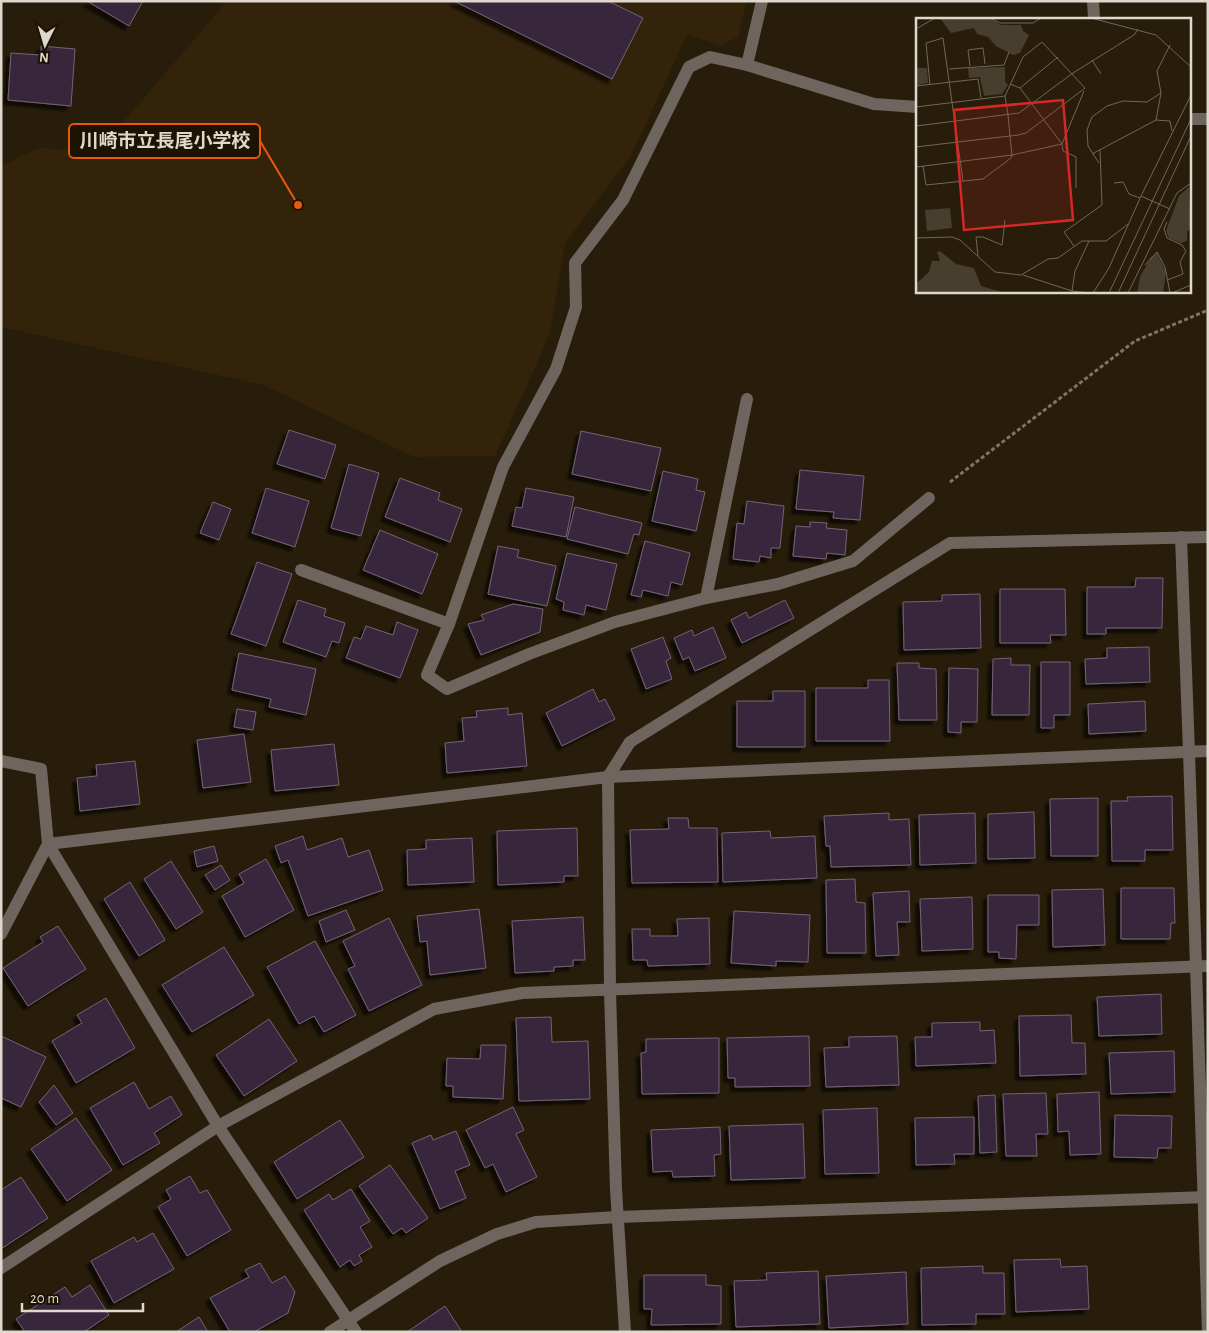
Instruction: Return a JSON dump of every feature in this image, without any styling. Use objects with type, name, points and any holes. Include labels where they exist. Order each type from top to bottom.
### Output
[{"type":"street","points":[[747,65],[762,1]]},
{"type":"street","points":[[1093,1],[1094,18]]},
{"type":"street","points":[[916,107],[874,104],[747,65],[710,57],[689,67],[623,200],[575,263],[576,307],[556,369],[503,467],[449,624],[427,675],[447,689],[529,654],[615,622],[706,598],[778,584],[853,561],[929,498]]},
{"type":"street","points":[[1192,119],[1208,119]]},
{"type":"street","points":[[706,598],[747,399]]},
{"type":"street","points":[[625,1332],[617,1217],[610,991],[608,777],[630,742],[950,543],[1208,536]]},
{"type":"street","points":[[1180,537],[1202,967],[1208,1332]]},
{"type":"street","points":[[301,570],[449,624]]},
{"type":"street","points":[[48,844],[608,777],[1208,751]]},
{"type":"street","points":[[1,761],[41,769],[48,844],[218,1126],[356,1332]]},
{"type":"street","points":[[1,934],[48,844]]},
{"type":"street","points":[[1,1268],[218,1126],[434,1009],[522,993],[1202,967]]},
{"type":"street","points":[[330,1332],[440,1262],[497,1234],[536,1222],[617,1217],[1205,1197]]},
{"type":"path","points":[[929,498],[1135,342],[1208,310]]},
{"type":"shaded area","points":[[227,1],[747,1],[738,37],[721,45],[687,35],[631,156],[565,243],[550,334],[495,456],[414,457],[263,385],[1,327],[1,166],[37,148],[99,150]]},
{"type":"building","points":[[87,1],[143,1],[129,26]]},
{"type":"building","points":[[454,1],[608,1],[643,18],[612,79]]},
{"type":"building","points":[[41,46],[75,49],[71,106],[8,100],[11,53],[41,55]]},
{"type":"building","points":[[289,430],[336,445],[325,479],[277,464]]},
{"type":"building","points":[[581,431],[661,448],[651,491],[572,474]]},
{"type":"building","points":[[349,464],[379,473],[361,536],[331,528]]},
{"type":"building","points":[[800,470],[864,476],[860,520],[833,518],[834,512],[796,509]]},
{"type":"building","points":[[663,471],[698,479],[696,490],[705,492],[696,531],[652,521]]},
{"type":"building","points":[[400,478],[440,493],[438,500],[462,509],[450,542],[385,517]]},
{"type":"building","points":[[266,488],[309,501],[295,547],[252,533]]},
{"type":"building","points":[[526,488],[574,497],[566,537],[512,526],[516,507],[522,508]]},
{"type":"building","points":[[747,501],[784,506],[780,548],[771,548],[771,558],[760,556],[759,562],[733,559],[737,523],[744,524]]},
{"type":"building","points":[[213,502],[231,509],[219,540],[200,533]]},
{"type":"building","points":[[575,507],[642,523],[639,535],[634,534],[628,554],[567,539]]},
{"type":"building","points":[[810,522],[827,523],[826,528],[847,530],[845,555],[827,553],[826,559],[793,556],[796,526],[810,527]]},
{"type":"building","points":[[380,530],[438,554],[422,594],[363,570]]},
{"type":"building","points":[[645,541],[690,553],[682,585],[671,582],[668,596],[643,590],[641,597],[631,595]]},
{"type":"building","points":[[498,546],[519,550],[517,557],[556,566],[547,606],[488,594]]},
{"type":"building","points":[[567,553],[617,564],[606,610],[586,605],[584,615],[563,610],[564,602],[556,599]]},
{"type":"building","points":[[257,562],[292,574],[266,646],[231,634]]},
{"type":"building","points":[[1136,578],[1163,578],[1162,628],[1106,628],[1106,634],[1087,634],[1087,587],[1135,587]]},
{"type":"building","points":[[1000,589],[1065,589],[1066,635],[1050,635],[1051,643],[1000,643]]},
{"type":"building","points":[[980,594],[981,648],[904,650],[903,602],[942,601],[942,595]]},
{"type":"building","points":[[298,600],[326,609],[324,616],[345,623],[339,643],[332,641],[326,657],[283,642]]},
{"type":"building","points":[[785,600],[794,618],[742,643],[731,620],[746,612],[749,618]]},
{"type":"building","points":[[513,604],[543,609],[540,632],[481,655],[468,624],[484,620],[481,615]]},
{"type":"building","points":[[397,622],[418,630],[400,678],[346,658],[354,637],[361,639],[366,626],[393,635]]},
{"type":"building","points":[[713,627],[726,658],[695,671],[689,657],[683,660],[674,638],[692,630],[694,636]]},
{"type":"building","points":[[663,637],[671,658],[666,661],[672,679],[646,689],[631,649]]},
{"type":"building","points":[[1149,647],[1150,682],[1086,684],[1085,659],[1107,658],[1107,648]]},
{"type":"building","points":[[239,653],[316,669],[306,715],[269,707],[271,699],[232,690]]},
{"type":"building","points":[[1011,658],[1011,665],[1030,665],[1029,715],[992,715],[993,659]]},
{"type":"building","points":[[1041,662],[1070,662],[1070,715],[1054,715],[1054,728],[1041,728]]},
{"type":"building","points":[[897,663],[919,663],[919,668],[936,669],[937,720],[899,720]]},
{"type":"building","points":[[949,668],[978,669],[977,722],[961,722],[961,733],[948,732]]},
{"type":"building","points":[[868,680],[889,680],[890,741],[816,741],[816,688],[868,688]]},
{"type":"building","points":[[593,689],[599,702],[605,699],[615,719],[562,746],[546,713]]},
{"type":"building","points":[[773,691],[805,691],[805,747],[737,747],[737,701],[773,701]]},
{"type":"building","points":[[1145,701],[1146,731],[1089,734],[1088,704]]},
{"type":"building","points":[[508,708],[508,715],[522,713],[527,766],[447,773],[445,743],[464,741],[462,718],[477,717],[476,711]]},
{"type":"building","points":[[237,709],[256,712],[253,730],[234,727]]},
{"type":"building","points":[[244,734],[251,782],[203,788],[197,740]]},
{"type":"building","points":[[334,744],[339,785],[275,791],[271,750]]},
{"type":"building","points":[[135,761],[140,804],[80,811],[77,778],[97,776],[96,765]]},
{"type":"building","points":[[1172,796],[1173,850],[1145,850],[1145,861],[1112,861],[1111,801],[1128,801],[1127,797]]},
{"type":"building","points":[[1098,798],[1098,856],[1051,856],[1050,799]]},
{"type":"building","points":[[1034,812],[1035,858],[988,859],[988,814]]},
{"type":"building","points":[[889,813],[889,820],[909,819],[911,865],[831,867],[830,846],[826,846],[824,816]]},
{"type":"building","points":[[975,813],[976,863],[920,865],[919,815]]},
{"type":"building","points":[[668,818],[688,818],[689,828],[717,828],[718,882],[632,883],[630,830],[669,829]]},
{"type":"building","points":[[577,828],[578,876],[564,876],[564,882],[498,885],[497,831]]},
{"type":"building","points":[[770,831],[771,838],[815,836],[817,878],[723,882],[722,833]]},
{"type":"building","points":[[303,836],[307,850],[342,838],[348,857],[369,850],[383,890],[308,916],[288,860],[281,863],[275,846]]},
{"type":"building","points":[[472,838],[474,882],[408,885],[407,850],[426,849],[426,840]]},
{"type":"building","points":[[214,846],[218,861],[197,867],[194,851]]},
{"type":"building","points":[[266,859],[294,910],[245,937],[222,896],[244,883],[239,874]]},
{"type":"building","points":[[171,861],[203,912],[176,929],[144,879]]},
{"type":"building","points":[[221,865],[230,880],[215,890],[205,875]]},
{"type":"building","points":[[855,879],[856,902],[865,903],[866,953],[827,953],[826,880]]},
{"type":"building","points":[[130,882],[165,940],[139,956],[104,899]]},
{"type":"building","points":[[1121,888],[1174,888],[1175,923],[1171,923],[1170,939],[1121,939]]},
{"type":"building","points":[[1103,889],[1105,945],[1053,947],[1052,890]]},
{"type":"building","points":[[909,891],[910,922],[897,922],[899,955],[876,956],[873,893]]},
{"type":"building","points":[[988,895],[1039,895],[1039,925],[1017,925],[1016,959],[999,958],[999,952],[988,952]]},
{"type":"building","points":[[972,897],[973,949],[922,951],[920,899]]},
{"type":"building","points":[[479,909],[486,968],[430,975],[427,941],[420,942],[417,916]]},
{"type":"building","points":[[346,910],[355,930],[326,942],[319,921]]},
{"type":"building","points":[[734,911],[810,915],[808,962],[776,961],[776,966],[731,963]]},
{"type":"building","points":[[583,917],[585,960],[573,960],[573,966],[554,967],[554,971],[515,973],[512,921]]},
{"type":"building","points":[[389,918],[422,985],[369,1011],[348,969],[355,966],[343,941]]},
{"type":"building","points":[[709,918],[710,964],[648,966],[647,960],[633,960],[632,929],[650,929],[650,936],[678,936],[677,919]]},
{"type":"building","points":[[58,926],[86,969],[28,1006],[3,968],[43,942],[40,937]]},
{"type":"building","points":[[315,941],[356,1015],[324,1032],[314,1016],[299,1024],[267,967]]},
{"type":"building","points":[[224,947],[254,995],[192,1032],[162,985]]},
{"type":"building","points":[[1161,994],[1162,1034],[1099,1036],[1097,997]]},
{"type":"building","points":[[106,998],[135,1048],[76,1083],[52,1041],[82,1023],[77,1015]]},
{"type":"building","points":[[1071,1015],[1072,1043],[1085,1043],[1086,1074],[1020,1076],[1019,1016]]},
{"type":"building","points":[[551,1017],[552,1042],[588,1041],[590,1099],[519,1101],[516,1018]]},
{"type":"building","points":[[269,1019],[297,1061],[244,1096],[216,1055]]},
{"type":"building","points":[[980,1022],[980,1031],[994,1030],[996,1063],[916,1066],[915,1037],[932,1037],[932,1023]]},
{"type":"building","points":[[1,1036],[46,1057],[21,1107],[1,1098]]},
{"type":"building","points":[[809,1036],[810,1086],[735,1087],[735,1078],[728,1078],[727,1038]]},
{"type":"building","points":[[897,1036],[899,1085],[826,1087],[824,1048],[849,1047],[849,1037]]},
{"type":"building","points":[[719,1038],[719,1093],[642,1094],[641,1053],[646,1052],[646,1039]]},
{"type":"building","points":[[481,1045],[506,1045],[503,1099],[453,1097],[453,1086],[446,1086],[447,1058],[480,1059]]},
{"type":"building","points":[[1174,1051],[1175,1092],[1111,1094],[1109,1053]]},
{"type":"building","points":[[134,1082],[149,1109],[171,1096],[182,1115],[154,1133],[160,1143],[123,1165],[90,1108]]},
{"type":"building","points":[[54,1085],[73,1113],[56,1125],[39,1102]]},
{"type":"building","points":[[1099,1092],[1101,1154],[1070,1155],[1069,1131],[1058,1132],[1057,1094]]},
{"type":"building","points":[[1046,1093],[1048,1134],[1036,1134],[1037,1156],[1006,1156],[1003,1094]]},
{"type":"building","points":[[995,1095],[997,1152],[980,1153],[978,1096]]},
{"type":"building","points":[[513,1107],[524,1130],[516,1134],[537,1177],[506,1192],[493,1164],[485,1168],[466,1130]]},
{"type":"building","points":[[877,1108],[879,1173],[825,1174],[823,1110]]},
{"type":"building","points":[[1115,1115],[1172,1116],[1171,1148],[1158,1148],[1157,1158],[1114,1157]]},
{"type":"building","points":[[974,1117],[974,1154],[954,1154],[955,1164],[916,1165],[915,1118]]},
{"type":"building","points":[[76,1118],[112,1170],[67,1201],[31,1149]]},
{"type":"building","points":[[340,1120],[364,1157],[297,1199],[274,1162]]},
{"type":"building","points":[[803,1124],[805,1178],[731,1180],[729,1126]]},
{"type":"building","points":[[720,1127],[721,1154],[714,1155],[715,1176],[673,1177],[672,1171],[653,1172],[651,1130]]},
{"type":"building","points":[[456,1131],[470,1165],[455,1171],[466,1198],[440,1209],[412,1143],[431,1135],[433,1140]]},
{"type":"building","points":[[390,1165],[428,1218],[406,1233],[402,1228],[393,1234],[359,1186]]},
{"type":"building","points":[[190,1176],[200,1193],[207,1190],[231,1230],[187,1256],[158,1207],[171,1199],[166,1190]]},
{"type":"building","points":[[21,1177],[48,1218],[1,1249],[1,1190]]},
{"type":"building","points":[[351,1189],[370,1221],[360,1227],[372,1247],[359,1255],[362,1261],[354,1266],[350,1260],[340,1267],[304,1210],[329,1194],[333,1200]]},
{"type":"building","points":[[153,1233],[174,1269],[114,1303],[91,1261],[134,1237],[137,1242]]},
{"type":"building","points":[[1060,1259],[1061,1267],[1087,1266],[1089,1309],[1016,1312],[1014,1260]]},
{"type":"building","points":[[260,1263],[272,1283],[285,1276],[295,1292],[288,1313],[254,1332],[230,1332],[210,1298],[249,1277],[245,1270]]},
{"type":"building","points":[[983,1266],[983,1273],[1004,1273],[1005,1314],[976,1314],[976,1324],[922,1325],[921,1268]]},
{"type":"building","points":[[818,1271],[820,1324],[736,1327],[734,1281],[767,1280],[766,1273]]},
{"type":"building","points":[[906,1272],[908,1324],[829,1328],[826,1276]]},
{"type":"building","points":[[644,1275],[706,1275],[706,1285],[721,1286],[721,1324],[651,1325],[652,1309],[644,1309]]},
{"type":"building","points":[[90,1285],[109,1315],[84,1332],[25,1332],[16,1319],[65,1287],[72,1297]]},
{"type":"building","points":[[445,1306],[462,1332],[407,1332]]},
{"type":"building","points":[[199,1317],[208,1332],[176,1332]]},
{"type":"place","name":"川崎市立長尾小学校","points":[[298,205]]}]
